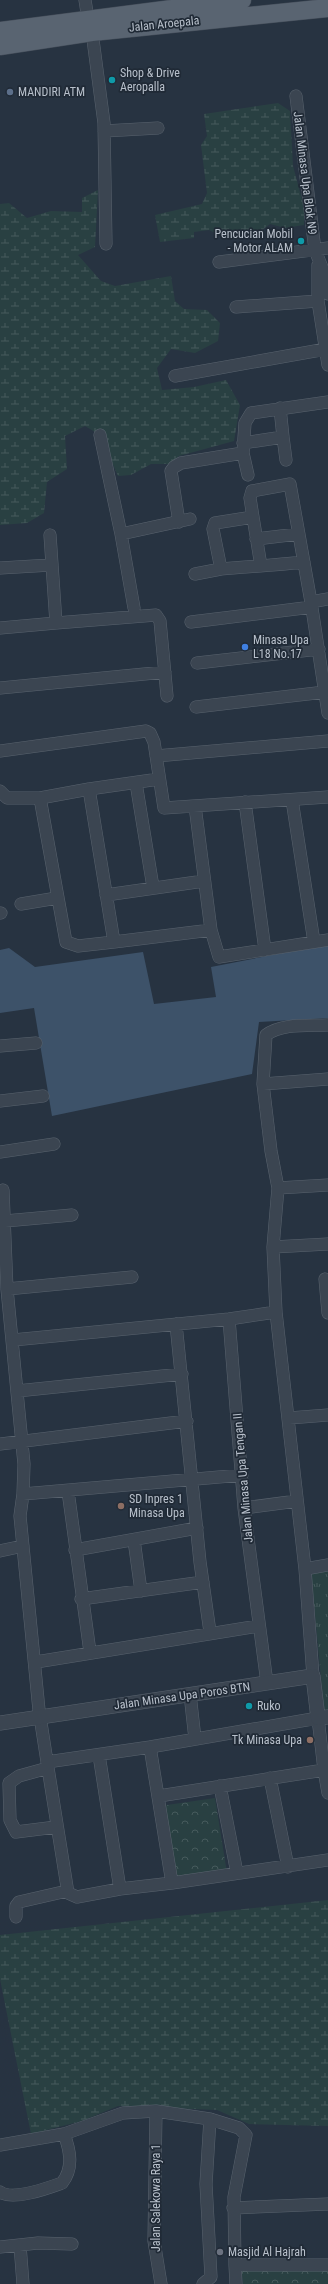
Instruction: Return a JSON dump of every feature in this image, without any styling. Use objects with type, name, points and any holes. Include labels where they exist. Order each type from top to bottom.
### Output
[{"type":"main road","name":"Jalan Aroepala","points":[[0,46],[90,26],[242,0]]},
{"type":"main road","name":"Jalan Aroepala","points":[[0,31],[90,26],[328,8]]},
{"type":"street","points":[[85,0],[90,26],[104,131],[106,244]]},
{"type":"street","name":"Jalan Minasa Upa Blok N9","points":[[296,96],[315,250],[323,297],[328,365]]},
{"type":"street","points":[[104,131],[158,128]]},
{"type":"street","points":[[219,262],[328,248]]},
{"type":"street","points":[[236,307],[323,297]]},
{"type":"street","points":[[175,376],[326,348]]},
{"type":"street","points":[[248,475],[243,448],[245,423],[251,413],[328,402]]},
{"type":"street","points":[[280,408],[286,460]]},
{"type":"street","points":[[100,435],[121,534],[134,608]]},
{"type":"street","points":[[121,534],[184,520],[171,471],[172,468],[181,463],[283,438]]},
{"type":"street","points":[[261,566],[250,498],[252,491],[294,484],[298,534],[312,604],[328,713]]},
{"type":"street","points":[[220,569],[213,529],[214,525],[218,522],[253,517]]},
{"type":"street","points":[[256,539],[298,534]]},
{"type":"street","points":[[50,535],[56,624]]},
{"type":"street","points":[[195,574],[220,569],[304,562]]},
{"type":"street","points":[[0,568],[51,565]]},
{"type":"street","points":[[191,622],[312,604],[328,599]]},
{"type":"street","points":[[0,628],[156,614],[160,621],[168,696]]},
{"type":"street","points":[[197,663],[319,649]]},
{"type":"street","points":[[0,688],[165,672]]},
{"type":"street","points":[[196,707],[325,692]]},
{"type":"street","points":[[0,751],[146,731],[154,739],[164,808]]},
{"type":"street","points":[[156,756],[328,740]]},
{"type":"street","points":[[0,791],[7,798],[40,798],[89,789],[159,780]]},
{"type":"street","points":[[136,783],[142,812],[153,888]]},
{"type":"street","points":[[89,789],[114,942]]},
{"type":"street","points":[[142,812],[164,808],[328,797]]},
{"type":"street","points":[[40,798],[66,942],[78,946],[211,930]]},
{"type":"street","points":[[292,800],[314,942]]},
{"type":"street","points":[[245,802],[265,950]]},
{"type":"street","points":[[195,806],[211,930],[219,957],[328,940]]},
{"type":"street","points":[[106,895],[204,880]]},
{"type":"street","points":[[22,904],[57,898]]},
{"type":"street","points":[[328,1025],[275,1029],[266,1036],[263,1084],[271,1151],[278,1188],[273,1247],[276,1312],[305,1569],[313,1676],[323,1717],[328,1794]]},
{"type":"street","points":[[0,1046],[36,1043]]},
{"type":"street","points":[[263,1084],[328,1079]]},
{"type":"street","points":[[0,1101],[43,1096]]},
{"type":"street","points":[[0,1152],[54,1144]]},
{"type":"street","points":[[278,1188],[328,1185]]},
{"type":"street","points":[[3,1190],[7,1289],[22,1442],[23,1494],[20,1516],[36,1662],[40,1716],[67,1891],[70,1895],[77,1897],[120,1889],[288,1867],[328,1860]]},
{"type":"street","points":[[4,1221],[72,1215]]},
{"type":"street","points":[[273,1247],[328,1244]]},
{"type":"street","points":[[7,1289],[132,1277]]},
{"type":"street","points":[[325,1279],[328,1313]]},
{"type":"street","points":[[13,1340],[229,1319],[276,1312]]},
{"type":"street","name":"Jalan Minasa Upa Tengan II","points":[[229,1319],[244,1508],[258,1626],[267,1683]]},
{"type":"street","points":[[176,1324],[197,1528],[210,1632]]},
{"type":"street","points":[[17,1391],[182,1374]]},
{"type":"street","points":[[289,1418],[328,1415]]},
{"type":"street","points":[[0,1444],[187,1421]]},
{"type":"street","points":[[23,1494],[242,1475]]},
{"type":"street","points":[[68,1491],[81,1599],[90,1652]]},
{"type":"street","points":[[244,1508],[297,1501]]},
{"type":"street","points":[[75,1550],[197,1528]]},
{"type":"street","points":[[134,1540],[141,1591]]},
{"type":"street","points":[[0,1551],[23,1546]]},
{"type":"street","points":[[305,1569],[328,1565]]},
{"type":"street","points":[[81,1599],[203,1582]]},
{"type":"street","points":[[36,1662],[210,1632],[258,1626]]},
{"type":"street","name":"Jalan Minasa Upa Poros BTN","points":[[0,1723],[313,1676]]},
{"type":"street","points":[[190,1694],[195,1739]]},
{"type":"street","points":[[56,1827],[17,1832],[10,1820],[9,1783],[19,1776],[48,1765],[323,1717]]},
{"type":"street","points":[[150,1747],[172,1883]]},
{"type":"street","points":[[99,1755],[120,1889]]},
{"type":"street","points":[[159,1796],[326,1769]]},
{"type":"street","points":[[270,1778],[288,1867]]},
{"type":"street","points":[[220,1786],[237,1873]]},
{"type":"street","points":[[16,1916],[16,1906],[19,1902],[67,1891]]},
{"type":"street","points":[[0,2145],[64,2134],[113,2115],[156,2111],[210,2119],[239,2128],[246,2136],[233,2208],[236,2284]]},
{"type":"street","name":"Jalan Salekowa Raya 1","points":[[156,2111],[154,2241],[161,2284]]},
{"type":"street","points":[[203,2284],[211,2277],[206,2184],[210,2119]]},
{"type":"street","points":[[0,2192],[12,2195],[32,2192],[62,2183],[69,2169],[70,2155],[64,2134]]},
{"type":"street","points":[[233,2208],[328,2204]]},
{"type":"street","points":[[0,2247],[72,2244]]},
{"type":"street","points":[[20,2245],[23,2284]]},
{"type":"street","points":[[235,2265],[328,2265]]},
{"type":"green space","points":[[278,103],[290,111],[293,166],[304,207],[304,225],[285,228],[270,224],[257,234],[215,233],[209,230],[194,232],[194,238],[160,242],[155,215],[202,204],[207,193],[201,145],[207,136],[204,114]]},
{"type":"green space","points":[[98,190],[95,247],[78,255],[101,281],[115,286],[171,276],[175,301],[184,309],[207,310],[220,323],[218,341],[195,353],[171,349],[157,368],[162,390],[194,387],[226,380],[240,405],[234,441],[179,456],[169,464],[151,464],[131,475],[118,476],[100,435],[85,426],[65,436],[67,469],[47,482],[44,513],[27,523],[0,525],[0,204],[9,203],[27,218],[51,211],[82,212],[82,198]]},
{"type":"green space","points":[[328,1570],[328,1711],[324,1711],[311,1572]]},
{"type":"green space","points":[[215,1798],[227,1873],[172,1882],[160,1806]]},
{"type":"green space","points":[[328,1900],[328,2126],[249,2124],[217,2110],[118,2106],[82,2121],[31,2134],[0,1979],[0,1935]]},
{"type":"green space","points":[[241,2268],[328,2269],[328,2284],[243,2284]]},
{"type":"water","points":[[328,944],[328,1018],[259,1022],[252,1074],[52,1116],[34,1008],[0,1013],[0,950],[9,948],[35,967],[143,952],[154,1004],[216,997],[211,967]]},
{"type":"place","name":"Shop & Drive Aeropalla","points":[[112,80]]},
{"type":"place","name":"MANDIRI ATM","points":[[10,92]]},
{"type":"place","name":"Pencucian Mobil - Motor ALAM","points":[[301,241]]},
{"type":"place","name":"Minasa Upa L18 No.17","points":[[245,647]]},
{"type":"place","name":"SD Inpres 1 Minasa Upa","points":[[121,1506]]},
{"type":"place","name":"Ruko","points":[[249,1706]]},
{"type":"place","name":"Tk Minasa Upa","points":[[310,1740]]},
{"type":"place","name":"Masjid Al Hajrah","points":[[220,2252]]}]
